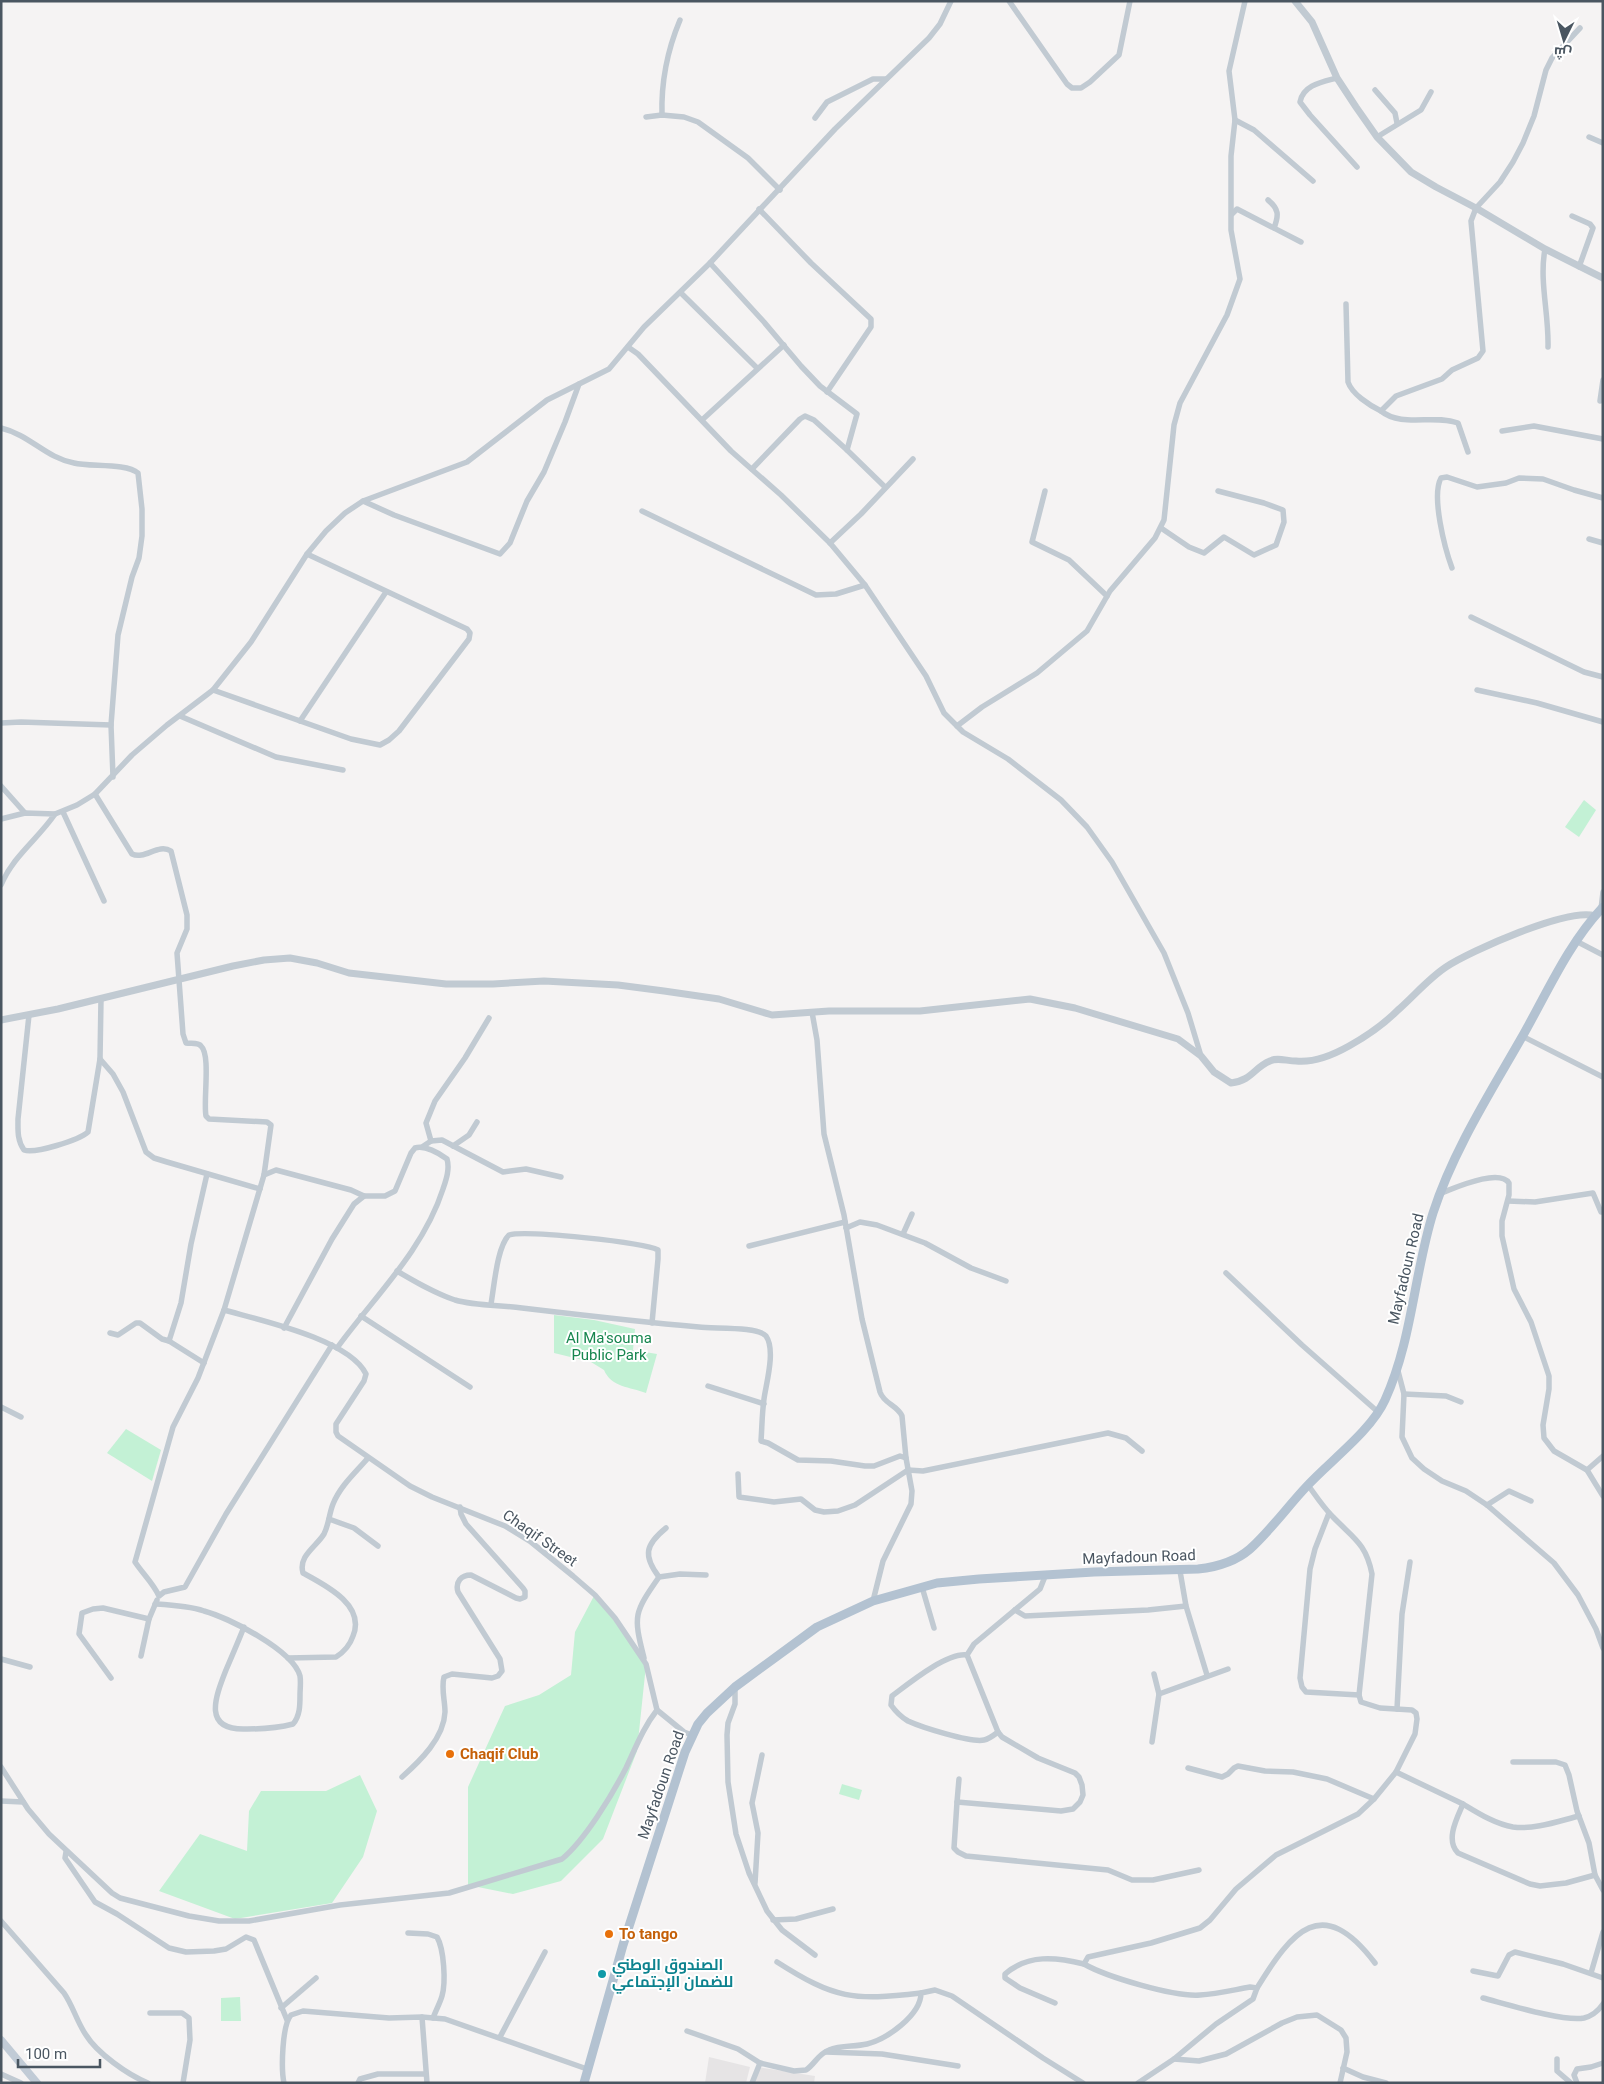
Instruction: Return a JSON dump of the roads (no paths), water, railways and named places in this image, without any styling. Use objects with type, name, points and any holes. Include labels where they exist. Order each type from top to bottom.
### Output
[{"type":"main road","name":"Mayfadoun Road","points":[[584,2083],[654,1844],[692,1735],[707,1714],[735,1687],[816,1628],[873,1601],[922,1587],[979,1579],[1046,1574],[1180,1571],[1217,1567],[1241,1555],[1262,1536],[1378,1412],[1385,1402],[1397,1369],[1428,1235],[1441,1194],[1473,1124],[1522,1036],[1576,941],[1602,908]]},
{"type":"main road","points":[[1,2040],[37,2083]]},
{"type":"street","points":[[1,819],[25,813],[56,814],[95,794],[132,755],[213,690],[251,642],[308,554],[326,531],[362,500],[467,462],[539,406],[609,369],[644,327],[710,263],[835,129],[929,38],[940,24],[951,1]]},
{"type":"street","points":[[1009,1],[1067,84],[1075,89],[1081,88],[1090,82],[1119,55],[1130,1]]},
{"type":"street","points":[[957,726],[982,707],[1037,673],[1087,631],[1107,596],[1161,528],[1164,520],[1174,425],[1180,403],[1227,315],[1240,280],[1231,230],[1231,156],[1235,120],[1229,71],[1245,1]]},
{"type":"street","points":[[1295,1],[1312,22],[1337,78],[1377,137],[1411,172],[1546,249],[1603,278]]},
{"type":"street","points":[[662,115],[663,73],[670,45],[680,20]]},
{"type":"street","points":[[1381,411],[1396,396],[1437,382],[1452,370],[1474,360],[1482,353],[1470,221],[1476,208],[1500,182],[1523,143],[1534,116],[1546,70],[1552,58],[1580,28]]},
{"type":"street","points":[[1337,78],[1317,83],[1308,89],[1300,102],[1358,167]]},
{"type":"street","points":[[815,118],[827,102],[873,79],[886,79]]},
{"type":"street","points":[[1375,90],[1395,113],[1398,123]]},
{"type":"street","points":[[1377,137],[1422,110],[1431,92]]},
{"type":"street","points":[[646,117],[662,115],[684,117],[698,122],[748,158],[780,190]]},
{"type":"street","points":[[1235,120],[1254,130],[1313,181]]},
{"type":"street","points":[[1589,137],[1602,141]]},
{"type":"street","points":[[1268,200],[1276,207],[1278,213],[1274,228]]},
{"type":"street","points":[[759,209],[811,263],[871,319],[871,327],[827,392]]},
{"type":"street","points":[[1232,214],[1238,209],[1301,242]]},
{"type":"street","points":[[1572,216],[1590,224],[1592,228],[1580,267]]},
{"type":"street","points":[[1546,249],[1542,267],[1548,347]]},
{"type":"street","points":[[710,263],[801,366],[827,392],[858,416],[847,450]]},
{"type":"street","points":[[681,293],[757,368]]},
{"type":"street","points":[[1346,304],[1348,382],[1350,388],[1389,417],[1402,420],[1430,419],[1451,421],[1458,424],[1468,452]]},
{"type":"street","points":[[702,420],[784,345]]},
{"type":"street","points":[[628,347],[638,354],[731,451],[830,542],[865,585],[926,676],[944,712],[957,726],[963,732],[1008,759],[1061,800],[1092,834],[1131,893],[1164,953],[1188,1014],[1201,1056]]},
{"type":"street","points":[[1600,400],[1603,380]]},
{"type":"street","points":[[362,500],[402,518],[500,554],[510,543],[528,501],[544,472],[579,384]]},
{"type":"street","points":[[752,469],[805,416],[814,420],[885,487]]},
{"type":"street","points":[[1502,431],[1534,426],[1603,439]]},
{"type":"street","points":[[1,428],[22,434],[51,455],[74,464],[125,468],[138,473],[142,509],[142,536],[118,635],[111,725],[113,777]]},
{"type":"street","points":[[830,542],[913,460]]},
{"type":"street","points":[[1452,568],[1446,551],[1438,504],[1437,491],[1441,478],[1448,477],[1477,487],[1506,483],[1519,478],[1543,479],[1603,498]]},
{"type":"street","points":[[1045,491],[1032,542],[1069,560],[1107,596]]},
{"type":"street","points":[[1161,528],[1189,547],[1204,553],[1224,537],[1254,555],[1276,545],[1284,522],[1283,510],[1218,491]]},
{"type":"street","points":[[642,511],[816,594],[836,594],[865,585]]},
{"type":"street","points":[[1589,539],[1603,543]]},
{"type":"street","points":[[213,690],[375,746],[384,744],[399,731],[469,638],[470,633],[467,629],[308,554]]},
{"type":"street","points":[[300,721],[386,592]]},
{"type":"street","points":[[1471,617],[1584,672],[1603,678]]},
{"type":"street","points":[[1477,690],[1538,703],[1603,722]]},
{"type":"street","points":[[180,716],[276,757],[343,770]]},
{"type":"street","points":[[1,723],[111,725]]},
{"type":"street","points":[[1,786],[25,813]]},
{"type":"street","points":[[95,794],[132,854],[139,856],[166,848],[173,855],[187,915],[186,929],[177,952],[183,1038],[186,1043],[201,1045],[204,1054],[206,1116],[209,1119],[270,1123],[264,1175],[224,1310],[204,1363],[173,1427],[135,1562],[144,1576],[154,1585],[159,1596]]},
{"type":"street","points":[[63,812],[104,900]]},
{"type":"street","points":[[1,885],[18,857],[56,814]]},
{"type":"street","points":[[1602,908],[1603,892]]},
{"type":"street","points":[[1,1020],[101,999],[179,978],[254,961],[290,958],[317,963],[349,973],[446,984],[544,981],[596,984],[700,996],[729,1002],[772,1015],[812,1012],[920,1011],[1030,999],[1076,1008],[1178,1039],[1201,1056],[1214,1072],[1231,1082],[1248,1078],[1271,1059],[1308,1061],[1332,1055],[1363,1038],[1386,1021],[1446,967],[1463,958],[1514,935],[1548,923],[1579,916],[1595,916]]},
{"type":"street","points":[[1576,941],[1603,956]]},
{"type":"street","points":[[29,1015],[18,1118],[18,1136],[24,1150],[34,1152],[81,1137],[88,1132],[100,1059],[101,999]]},
{"type":"street","points":[[812,1012],[817,1040],[824,1134],[845,1225],[862,1319],[882,1399],[899,1410],[902,1416],[906,1458],[912,1491],[911,1504],[883,1561],[873,1601]]},
{"type":"street","points":[[431,1141],[426,1123],[435,1101],[465,1058],[489,1018]]},
{"type":"street","points":[[1522,1036],[1603,1077]]},
{"type":"street","points":[[100,1059],[113,1074],[123,1092],[146,1152],[154,1158],[260,1189]]},
{"type":"street","points":[[453,1146],[469,1135],[478,1122]]},
{"type":"street","points":[[264,1175],[276,1170],[345,1188],[364,1196],[385,1196],[395,1191],[410,1153],[415,1148],[422,1147],[431,1141],[442,1140],[503,1172],[526,1169],[561,1177]]},
{"type":"street","points":[[141,1656],[149,1619],[159,1596],[164,1592],[185,1586],[226,1514],[334,1347],[397,1271],[430,1223],[448,1172],[447,1159],[422,1147]]},
{"type":"street","points":[[170,1341],[181,1303],[191,1244],[207,1174]]},
{"type":"street","points":[[1441,1194],[1476,1181],[1502,1178],[1509,1183],[1508,1201],[1502,1221],[1502,1236],[1514,1289],[1531,1322],[1549,1376],[1550,1389],[1543,1425],[1544,1438],[1554,1451],[1587,1470],[1603,1496]]},
{"type":"street","points":[[1508,1201],[1535,1202],[1593,1193],[1602,1212]]},
{"type":"street","points":[[284,1328],[332,1239],[354,1204],[364,1196]]},
{"type":"street","points":[[903,1234],[912,1214]]},
{"type":"street","points":[[749,1246],[860,1222],[877,1225],[903,1234],[925,1243],[971,1268],[1006,1281]]},
{"type":"street","points":[[491,1304],[501,1251],[507,1236],[524,1234],[588,1239],[649,1247],[658,1250],[652,1323]]},
{"type":"street","points":[[397,1271],[430,1290],[454,1300],[472,1304],[491,1304],[591,1318],[742,1329],[761,1333],[766,1336],[769,1344],[770,1361],[761,1441],[798,1460],[831,1461],[874,1466],[900,1456],[906,1458]]},
{"type":"street","points":[[1226,1273],[1302,1345],[1378,1412]]},
{"type":"street","points":[[224,1310],[284,1328],[334,1347]]},
{"type":"street","points":[[361,1316],[470,1387]]},
{"type":"street","points":[[110,1333],[118,1335],[136,1323],[140,1323],[162,1339],[170,1341],[204,1363]]},
{"type":"street","name":"Chaqif Street","points":[[334,1347],[363,1368],[366,1374],[364,1381],[337,1420],[336,1432],[338,1436],[410,1486],[432,1497],[506,1526],[531,1542],[573,1576],[615,1618],[646,1664],[658,1710]]},
{"type":"street","points":[[1397,1369],[1404,1394],[1402,1437],[1412,1458],[1424,1470],[1442,1481],[1466,1491],[1487,1505],[1554,1563],[1578,1595],[1596,1629],[1603,1648]]},
{"type":"street","points":[[708,1386],[764,1404]]},
{"type":"street","points":[[1404,1394],[1446,1396],[1460,1402]]},
{"type":"street","points":[[1,1407],[21,1416]]},
{"type":"street","points":[[738,1474],[739,1497],[774,1502],[801,1499],[816,1510],[838,1512],[855,1505],[908,1470],[923,1471],[1108,1434],[1126,1438],[1142,1451]]},
{"type":"street","points":[[1587,1470],[1603,1456]]},
{"type":"street","points":[[288,1658],[336,1656],[343,1652],[354,1636],[355,1619],[346,1602],[330,1588],[303,1572],[301,1568],[304,1557],[323,1534],[333,1503],[339,1493],[368,1458]]},
{"type":"street","points":[[1084,1964],[1091,1955],[1143,1945],[1200,1928],[1210,1920],[1236,1889],[1276,1855],[1346,1822],[1365,1809],[1396,1772],[1415,1734],[1417,1719],[1416,1713],[1412,1710],[1367,1705],[1361,1702],[1359,1695],[1362,1688],[1372,1574],[1369,1558],[1352,1534],[1329,1513],[1308,1485]]},
{"type":"street","points":[[1487,1505],[1509,1491],[1531,1501]]},
{"type":"street","points":[[402,1777],[425,1753],[443,1724],[445,1708],[442,1688],[444,1677],[452,1674],[492,1678],[498,1676],[502,1671],[500,1658],[458,1592],[459,1580],[463,1576],[471,1575],[516,1598],[525,1597],[523,1588],[466,1524],[460,1507]]},
{"type":"street","points":[[1329,1513],[1315,1549],[1310,1569],[1300,1678],[1302,1687],[1306,1692],[1359,1695]]},
{"type":"street","points":[[329,1519],[354,1528],[378,1546]]},
{"type":"street","points":[[659,1577],[648,1560],[648,1550],[654,1539],[666,1528]]},
{"type":"street","points":[[1397,1709],[1402,1614],[1410,1562]]},
{"type":"street","points":[[1180,1571],[1186,1606],[1207,1675]]},
{"type":"street","points":[[659,1577],[680,1574],[706,1574]]},
{"type":"street","points":[[967,1655],[974,1644],[1040,1589],[1046,1574]]},
{"type":"street","points":[[646,1664],[637,1629],[638,1612],[659,1577]]},
{"type":"street","points":[[922,1587],[934,1628]]},
{"type":"street","points":[[155,1604],[203,1610],[244,1627],[288,1658],[297,1670],[300,1683],[299,1711],[293,1724],[270,1728],[235,1730],[224,1726],[216,1717],[216,1697],[244,1627]]},
{"type":"street","points":[[1015,1610],[1025,1616],[1148,1610],[1186,1606]]},
{"type":"street","points":[[111,1678],[79,1634],[82,1613],[93,1608],[103,1608],[149,1619]]},
{"type":"street","points":[[967,1655],[957,1655],[907,1684],[892,1696],[891,1705],[899,1715],[908,1720],[924,1727],[966,1738],[983,1740],[998,1732]]},
{"type":"street","points":[[957,1802],[1061,1811],[1073,1809],[1080,1802],[1083,1795],[1082,1785],[1075,1773],[1038,1758],[1009,1742],[998,1732],[967,1655]]},
{"type":"street","points":[[1,1660],[30,1667]]},
{"type":"street","points":[[1159,1694],[1207,1675],[1228,1669]]},
{"type":"street","points":[[1152,1742],[1159,1694],[1154,1674]]},
{"type":"street","points":[[735,1687],[735,1704],[728,1723],[728,1782],[736,1834],[754,1885],[767,1911],[782,1930],[815,1955]]},
{"type":"street","points":[[1,1767],[23,1802],[66,1852],[105,1888],[120,1898],[182,1915],[219,1921],[248,1921],[340,1905],[458,1891],[555,1862],[568,1854],[585,1833],[616,1787],[640,1736],[658,1710],[684,1732],[692,1735]]},
{"type":"street","points":[[754,1885],[758,1833],[752,1803],[762,1755]]},
{"type":"street","points":[[1513,1762],[1540,1760],[1565,1765],[1571,1780],[1579,1816],[1589,1843],[1595,1875],[1603,1890]]},
{"type":"street","points":[[1188,1768],[1222,1777],[1238,1766],[1265,1771],[1293,1772],[1327,1779],[1374,1799]]},
{"type":"street","points":[[1396,1772],[1489,1818],[1512,1827],[1522,1828],[1542,1825],[1579,1816]]},
{"type":"street","points":[[958,1779],[954,1848],[966,1856],[1108,1870],[1132,1880],[1158,1880],[1199,1870]]},
{"type":"street","points":[[1,1801],[23,1802]]},
{"type":"street","points":[[1463,1804],[1452,1836],[1454,1848],[1458,1853],[1530,1884],[1540,1886],[1566,1884],[1595,1875]]},
{"type":"street","points":[[66,1852],[65,1858],[95,1902],[169,1948],[186,1952],[214,1952],[226,1949],[246,1937],[254,1940],[287,2020],[283,2068],[284,2083]]},
{"type":"street","points":[[773,1920],[796,1919],[833,1909]]},
{"type":"street","points":[[1,1921],[60,1986],[73,2006],[85,2034],[92,2044],[110,2059],[148,2083]]},
{"type":"street","points":[[1138,2083],[1174,2060],[1216,2024],[1253,1999],[1257,1988],[1280,1953],[1290,1940],[1305,1929],[1318,1924],[1330,1925],[1344,1932],[1368,1953],[1375,1963]]},
{"type":"street","points":[[1591,1973],[1603,1932]]},
{"type":"street","points":[[408,1933],[431,1935],[437,1937],[440,1943],[443,1961],[443,1992],[432,2018]]},
{"type":"street","points":[[500,2037],[545,1952]]},
{"type":"street","points":[[1473,1971],[1498,1976],[1509,1955],[1515,1952],[1564,1964],[1603,1978]]},
{"type":"street","points":[[1055,2003],[1014,1985],[1005,1978],[1005,1974],[1023,1964],[1040,1958],[1059,1957],[1138,1984],[1190,1995],[1223,1992],[1250,1986],[1257,1988]]},
{"type":"street","points":[[777,1962],[809,1982],[846,1996],[880,1998],[935,1990],[952,1996],[1083,2083]]},
{"type":"street","points":[[281,2008],[316,1978]]},
{"type":"street","points":[[687,2031],[738,2049],[760,2063],[794,2070],[806,2070],[824,2052],[836,2048],[869,2044],[880,2038],[914,2013],[919,2005],[922,1993]]},
{"type":"street","points":[[1483,1998],[1519,2008],[1576,2019],[1590,2016],[1603,2004]]},
{"type":"street","points":[[287,2020],[293,2014],[303,2011],[389,2018],[422,2017],[454,2021],[587,2069]]},
{"type":"street","points":[[150,2013],[182,2013],[190,2018],[190,2040],[183,2083]]},
{"type":"street","points":[[1174,2060],[1199,2061],[1226,2054],[1282,2023],[1312,2014],[1323,2018],[1344,2034],[1347,2052],[1340,2083]]},
{"type":"street","points":[[422,2017],[427,2083]]},
{"type":"street","points":[[824,2052],[882,2054],[958,2066]]},
{"type":"street","points":[[1557,2059],[1557,2071],[1571,2083]]},
{"type":"street","points":[[752,2083],[760,2063]]},
{"type":"street","points":[[1577,2083],[1574,2074],[1577,2069],[1591,2068],[1603,2063]]},
{"type":"street","points":[[1343,2068],[1363,2077],[1386,2083]]},
{"type":"street","points":[[1,2074],[20,2083]]},
{"type":"street","points":[[358,2083],[360,2079],[378,2074],[425,2074]]},
{"type":"place","name":"Chaqif Club","points":[[450,1754]]},
{"type":"place","name":"To tango","points":[[609,1934]]},
{"type":"place","name":"الصندوق الوطني للضمان الإجتماعي","points":[[602,1974]]},
{"type":"park label","name":"Al Ma'souma Public Park","points":[[609,1346]]}]
